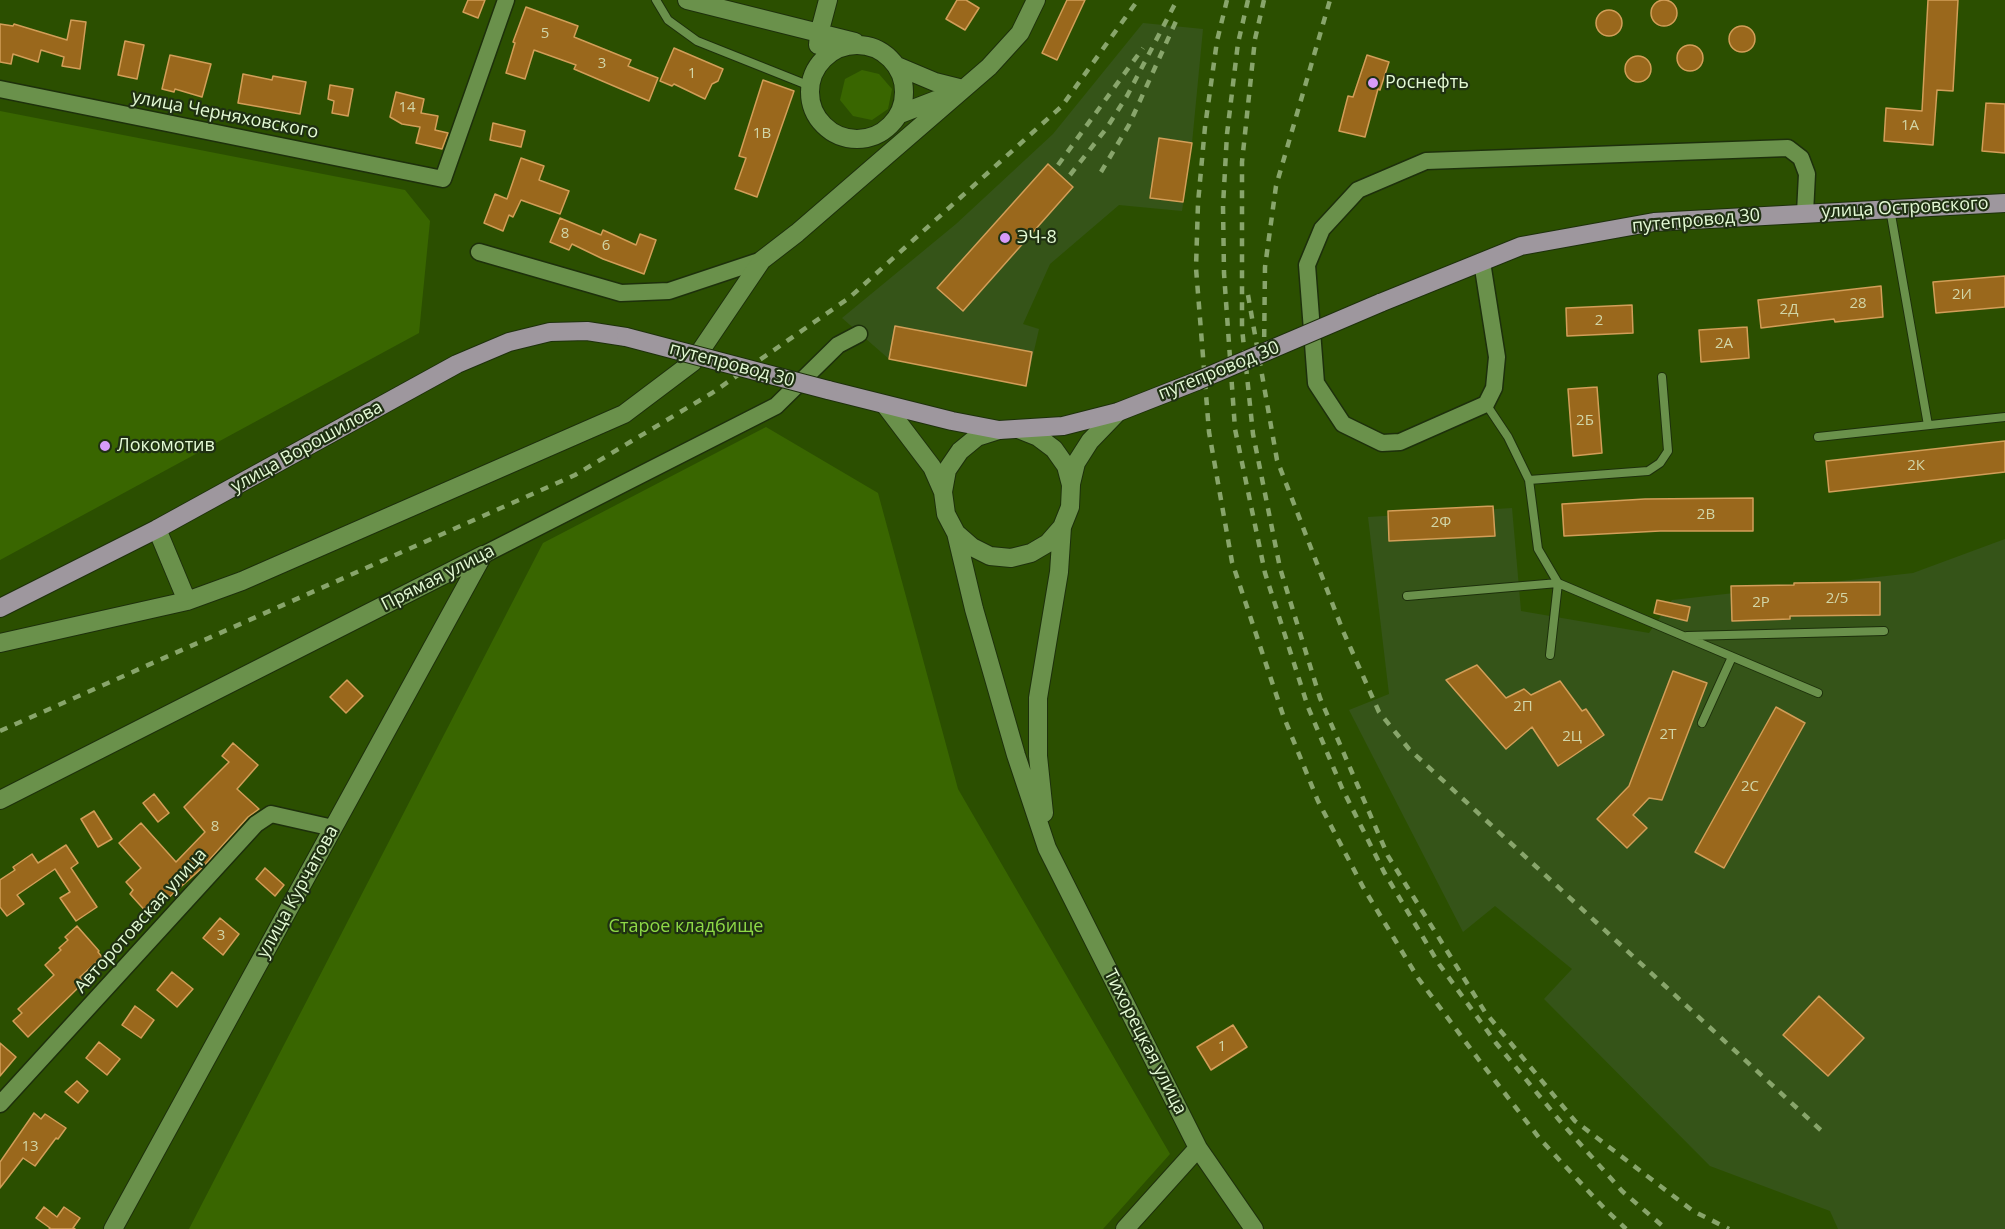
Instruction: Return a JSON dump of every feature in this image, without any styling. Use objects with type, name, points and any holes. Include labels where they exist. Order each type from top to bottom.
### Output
[{"type":"main road","name":"улица Островского","points":[[1805,213],[2005,202]]},
{"type":"main road","name":"путепровод 30","points":[[626,337],[952,422],[999,430],[1063,426],[1118,412],[1197,381],[1521,246],[1654,222],[1805,213]]},
{"type":"main road","name":"улица Ворошилова","points":[[0,608],[158,529],[457,363],[509,342],[550,332],[587,331],[626,337]]},
{"type":"street","name":"улица Черняховского","points":[[0,89],[443,179],[506,0]]},
{"type":"street","points":[[687,0],[718,4],[819,34],[871,46],[886,54],[897,66],[904,81],[905,98],[869,169]]},
{"type":"street","points":[[828,0],[819,34],[810,103],[817,118],[828,130],[843,138],[860,140],[876,136],[895,120],[963,89]]},
{"type":"street","points":[[0,643],[187,601],[242,581],[624,414],[693,362],[762,260],[797,233],[989,67],[1020,33],[1035,0]]},
{"type":"street","points":[[812,78],[825,57],[839,48],[855,44],[871,46]]},
{"type":"street","points":[[897,66],[935,82],[963,89]]},
{"type":"street","points":[[1482,262],[1497,357],[1494,388],[1486,404],[1400,442],[1382,443],[1343,424],[1316,383],[1307,265],[1322,229],[1358,190],[1426,161],[1788,148],[1801,158],[1807,174],[1805,213]]},
{"type":"street","points":[[479,252],[621,293],[669,291],[762,260]]},
{"type":"street","name":"Прямая улица","points":[[0,800],[776,406],[838,345],[859,334]]},
{"type":"street","points":[[885,405],[932,467],[943,492],[946,514],[957,533],[972,547],[990,556],[1011,558],[1031,553],[1048,543],[1062,527]]},
{"type":"street","points":[[1047,848],[1038,756],[1038,698],[1059,572],[1062,527],[1070,507],[1071,486],[1076,463],[1090,441],[1118,412]]},
{"type":"street","points":[[1018,429],[1038,437],[1054,449],[1066,466],[1071,486]]},
{"type":"street","points":[[943,492],[947,470],[960,451],[977,437],[999,430]]},
{"type":"street","points":[[158,529],[187,601]]},
{"type":"street","points":[[957,533],[977,621],[1016,755],[1047,848]]},
{"type":"street","name":"улица Курчатова","points":[[113,1229],[483,555]]},
{"type":"street","name":"Авторотовская улица","points":[[0,1104],[256,824],[271,814],[333,828]]},
{"type":"street","name":"Тихорецкая улица","points":[[1047,848],[1198,1148],[1254,1229]]},
{"type":"street","points":[[1125,1229],[1198,1148]]},
{"type":"lane","points":[[656,0],[668,20],[697,41],[812,78]]},
{"type":"lane","points":[[1890,209],[1928,425]]},
{"type":"lane","points":[[1529,480],[1641,472],[1648,471],[1660,463],[1668,451],[1662,377]]},
{"type":"lane","points":[[1486,404],[1508,437],[1529,480],[1538,549],[1558,583],[1551,655]]},
{"type":"lane","points":[[1818,437],[2005,417]]},
{"type":"lane","points":[[1407,596],[1558,583],[1818,693]]},
{"type":"lane","points":[[1683,636],[1884,631]]},
{"type":"lane","points":[[1702,723],[1732,657]]},
{"type":"shaded area","points":[[1143,23],[1203,29],[1192,143],[1182,211],[1119,205],[1050,264],[1023,324],[1039,329],[1026,386],[889,359],[842,318],[956,224],[1053,134]]},
{"type":"shaded area","points":[[1512,508],[1521,611],[1649,633],[1672,600],[1913,573],[2005,539],[2005,1229],[1838,1229],[1830,1211],[1710,1166],[1544,999],[1572,969],[1495,906],[1463,932],[1349,710],[1389,694],[1368,517]]},
{"type":"green space","points":[[862,70],[879,74],[892,89],[888,109],[872,120],[853,116],[840,100],[845,79]]},
{"type":"green space","name":"Локомотив","points":[[0,111],[405,190],[430,221],[419,333],[0,560]]},
{"type":"green space","name":"Старое кладбище","points":[[766,427],[878,493],[958,789],[1170,1154],[1103,1229],[189,1229],[543,543]]},
{"type":"building","points":[[468,0],[485,0],[478,18],[463,12]]},
{"type":"building","points":[[957,0],[966,0],[979,8],[965,30],[946,19]]},
{"type":"building","points":[[1067,0],[1085,0],[1057,60],[1042,53]]},
{"type":"building","points":[[1664,0],[1673,4],[1677,13],[1673,22],[1664,26],[1655,22],[1651,13],[1655,4]]},
{"type":"building","points":[[1928,0],[1958,0],[1953,91],[1937,90],[1933,145],[1884,141],[1886,108],[1922,111]]},
{"type":"building","points":[[526,7],[578,26],[574,37],[631,60],[628,66],[658,78],[649,101],[574,69],[576,65],[534,50],[525,79],[506,73],[515,43],[513,42]]},
{"type":"building","points":[[1609,10],[1618,14],[1622,23],[1618,32],[1609,36],[1600,32],[1596,23],[1600,14]]},
{"type":"building","points":[[71,20],[86,22],[80,69],[62,66],[64,57],[41,50],[38,62],[13,54],[11,64],[0,62],[0,24],[13,26],[14,24],[67,40]]},
{"type":"building","points":[[1742,26],[1751,30],[1755,39],[1751,48],[1742,52],[1733,48],[1729,39],[1733,30]]},
{"type":"building","points":[[125,41],[144,45],[137,79],[118,75]]},
{"type":"building","points":[[1690,45],[1699,49],[1703,58],[1699,67],[1690,71],[1681,67],[1677,58],[1681,49]]},
{"type":"building","points":[[674,48],[723,69],[718,81],[712,84],[705,99],[674,84],[672,86],[660,81]]},
{"type":"building","points":[[170,55],[211,64],[202,97],[175,89],[174,92],[162,89]]},
{"type":"building","points":[[1367,55],[1389,62],[1380,90],[1378,89],[1365,137],[1339,131],[1348,96],[1353,97]]},
{"type":"building","points":[[1638,56],[1647,60],[1651,69],[1647,78],[1638,82],[1629,78],[1625,69],[1629,60]]},
{"type":"building","points":[[243,74],[272,80],[273,76],[306,82],[300,114],[238,103]]},
{"type":"building","points":[[763,80],[794,91],[757,197],[735,189],[746,158],[739,156]]},
{"type":"building","points":[[330,85],[353,89],[348,116],[332,113],[334,101],[328,99]]},
{"type":"building","points":[[396,92],[424,99],[421,113],[438,116],[435,130],[448,133],[442,149],[416,143],[420,127],[402,124],[390,117]]},
{"type":"building","points":[[1986,103],[2005,104],[2005,153],[1982,151]]},
{"type":"building","points":[[493,123],[525,131],[521,147],[490,140]]},
{"type":"building","points":[[1159,138],[1192,143],[1183,202],[1150,198]]},
{"type":"building","points":[[521,158],[544,166],[539,180],[569,191],[560,214],[521,200],[513,217],[509,215],[503,231],[484,223],[495,194],[507,199]]},
{"type":"building","name":"ЭЧ-8","points":[[1048,164],[1073,187],[963,311],[937,288]]},
{"type":"building","points":[[560,218],[601,235],[603,230],[636,245],[640,234],[656,240],[644,274],[603,259],[572,244],[569,250],[550,242]]},
{"type":"building","points":[[2005,276],[2005,307],[1936,313],[1933,282]]},
{"type":"building","points":[[1881,286],[1883,317],[1835,322],[1834,319],[1761,328],[1758,300]]},
{"type":"building","points":[[1632,305],[1633,333],[1567,336],[1566,308]]},
{"type":"building","points":[[895,326],[1032,352],[1026,386],[889,359]]},
{"type":"building","points":[[1747,327],[1749,358],[1701,362],[1699,330]]},
{"type":"building","points":[[1597,387],[1602,453],[1573,456],[1568,389]]},
{"type":"building","points":[[2005,441],[2005,472],[1829,492],[1826,461]]},
{"type":"building","points":[[1753,498],[1753,531],[1660,531],[1564,536],[1562,504],[1645,499]]},
{"type":"building","points":[[1493,506],[1495,536],[1389,541],[1388,511]]},
{"type":"building","points":[[1880,582],[1880,615],[1790,616],[1790,619],[1732,621],[1731,586]]},
{"type":"building","points":[[1657,600],[1690,607],[1687,621],[1654,613]]},
{"type":"building","points":[[1477,665],[1506,698],[1524,689],[1531,695],[1560,681],[1582,711],[1586,709],[1604,735],[1558,766],[1532,727],[1506,749],[1446,680]]},
{"type":"building","points":[[1673,671],[1707,683],[1662,800],[1649,798],[1633,815],[1647,828],[1627,848],[1597,819],[1629,786]]},
{"type":"building","points":[[347,680],[363,696],[346,713],[330,697]]},
{"type":"building","points":[[1776,707],[1805,723],[1724,868],[1695,852]]},
{"type":"building","points":[[233,743],[258,765],[237,789],[259,809],[248,817],[202,868],[149,915],[130,894],[133,890],[126,882],[141,868],[119,843],[141,823],[176,862],[205,832],[184,807],[229,762],[222,756]]},
{"type":"building","points":[[154,794],[169,813],[158,822],[143,803]]},
{"type":"building","points":[[94,811],[112,839],[98,847],[81,819]]},
{"type":"building","points":[[66,845],[78,863],[71,868],[97,907],[76,921],[60,898],[70,892],[55,869],[17,895],[24,904],[7,916],[0,907],[0,880],[15,870],[13,867],[32,854],[38,863]]},
{"type":"building","points":[[265,868],[284,885],[275,896],[256,879]]},
{"type":"building","points":[[220,918],[239,934],[223,955],[203,938]]},
{"type":"building","points":[[77,926],[102,957],[80,977],[84,982],[28,1037],[13,1021],[22,1013],[18,1009],[54,975],[45,965],[61,950],[59,948],[68,940],[65,937]]},
{"type":"building","points":[[172,972],[193,989],[177,1007],[157,990]]},
{"type":"building","points":[[1819,996],[1864,1038],[1828,1076],[1783,1035]]},
{"type":"building","points":[[135,1006],[154,1020],[141,1038],[122,1025]]},
{"type":"building","points":[[1233,1025],[1247,1047],[1211,1070],[1197,1047]]},
{"type":"building","points":[[99,1042],[120,1059],[107,1075],[86,1058]]},
{"type":"building","points":[[0,1043],[16,1057],[0,1076]]},
{"type":"building","points":[[77,1081],[88,1091],[78,1103],[65,1092]]},
{"type":"building","points":[[34,1113],[41,1119],[45,1114],[66,1128],[35,1166],[23,1158],[0,1188],[0,1162]]},
{"type":"building","points":[[44,1207],[57,1217],[64,1207],[80,1218],[73,1228],[75,1229],[49,1229],[36,1218]]},
{"type":"railway","points":[[0,731],[575,475],[712,393],[849,298],[1062,106],[1138,0]]},
{"type":"railway","points":[[1070,175],[1106,129],[1127,96],[1177,0]]},
{"type":"railway","points":[[1227,0],[1217,41],[1205,127],[1198,203],[1196,268],[1209,432],[1232,562],[1283,715],[1318,801],[1363,887],[1418,978],[1479,1060],[1540,1139],[1626,1229]]},
{"type":"railway","points":[[1248,0],[1238,43],[1227,134],[1223,206],[1224,273],[1235,429],[1265,573],[1308,707],[1342,788],[1384,872],[1439,964],[1496,1043],[1560,1121],[1622,1191],[1666,1229]]},
{"type":"railway","points":[[1264,0],[1255,39],[1242,162],[1242,328],[1253,434],[1280,568],[1320,698],[1388,856],[1485,1012],[1575,1121],[1693,1211],[1729,1229]]},
{"type":"railway","points":[[1264,353],[1265,267],[1276,186],[1330,0]]},
{"type":"railway","points":[[1101,172],[1129,125],[1177,19]]},
{"type":"railway","points":[[1058,165],[1143,48]]},
{"type":"railway","points":[[1248,295],[1277,460],[1343,631],[1379,712],[1409,749],[1825,1134]]},
{"type":"place","name":"Роснефть","points":[[1373,83]]},
{"type":"place","name":"ЭЧ-8","points":[[1005,238]]},
{"type":"place","name":"Локомотив","points":[[105,446]]}]
